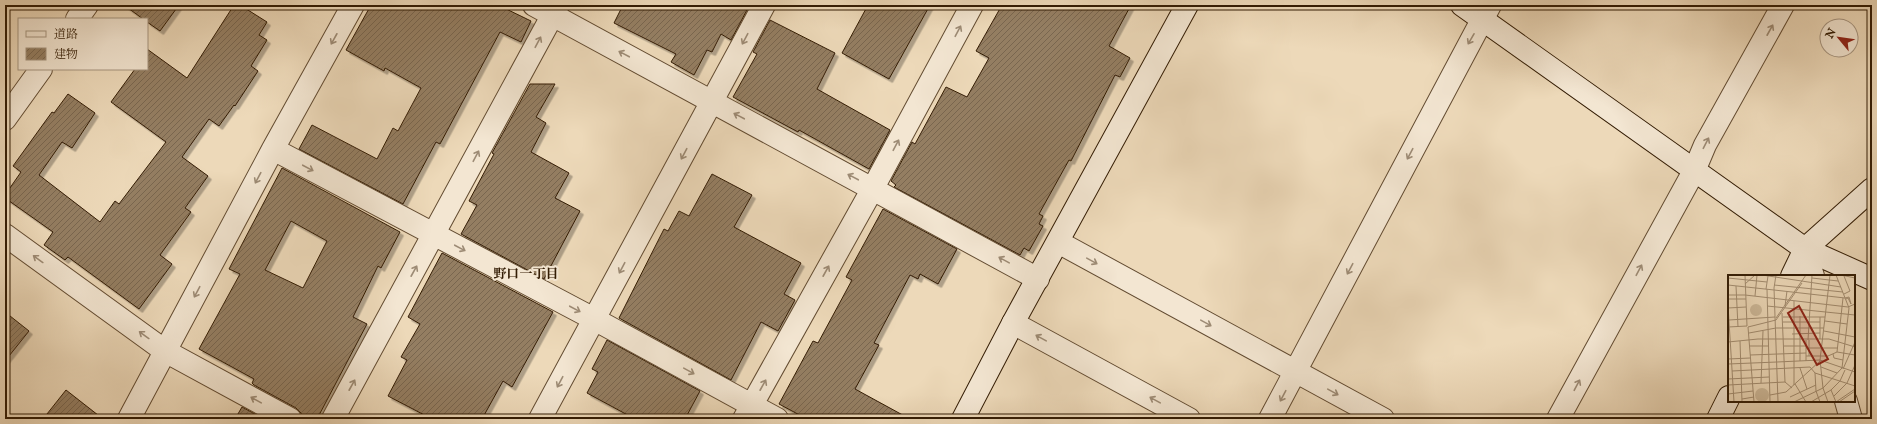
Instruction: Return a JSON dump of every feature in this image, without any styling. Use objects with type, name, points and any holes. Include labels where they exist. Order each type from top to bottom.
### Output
[{"type":"street","points":[[78,18],[87,5]]},
{"type":"street","points":[[129,419],[273,149],[353,5]]},
{"type":"street","points":[[540,419],[764,5]]},
{"type":"street","points":[[748,412],[873,188],[972,5]]},
{"type":"street","points":[[963,419],[1013,323],[1187,5]]},
{"type":"street","points":[[1462,5],[1486,12],[1694,171],[1805,249],[1872,279]]},
{"type":"street","points":[[1558,419],[1694,171],[1705,146],[1783,5]]},
{"type":"street","points":[[333,419],[434,234],[549,8],[712,101],[1038,279]]},
{"type":"street","points":[[1270,419],[1486,12]]},
{"type":"street","points":[[5,119],[40,70]]},
{"type":"street","points":[[273,149],[594,319],[748,412],[777,419]]},
{"type":"street","points":[[1792,275],[1805,249],[1872,189]]},
{"type":"street","points":[[5,235],[165,351],[290,419]]},
{"type":"street","points":[[1058,242],[1383,419]]},
{"type":"street","points":[[1805,249],[1813,275]]},
{"type":"street","points":[[1013,323],[1189,419]]},
{"type":"street","points":[[1718,419],[1728,399]]},
{"type":"street","points":[[1846,402],[1851,419]]},
{"type":"building","points":[[124,5],[179,5],[160,31],[148,23],[148,18],[142,18]]},
{"type":"building","points":[[234,5],[240,5],[267,22],[259,35],[267,40],[251,66],[258,71],[235,106],[234,105],[219,126],[209,119],[182,157],[208,176],[185,208],[191,212],[160,255],[172,264],[139,309],[68,257],[65,260],[44,245],[53,232],[5,198],[5,195],[21,172],[13,166],[52,112],[54,113],[68,94],[95,113],[72,148],[62,142],[39,175],[100,222],[115,201],[119,204],[166,142],[111,102],[134,70],[148,70],[148,50],[187,78]]},
{"type":"building","points":[[371,5],[498,5],[531,21],[521,42],[500,32],[440,144],[436,142],[403,204],[299,149],[312,125],[377,159],[393,128],[398,131],[421,88],[385,68],[384,71],[346,50]]},
{"type":"building","points":[[623,5],[742,5],[748,8],[731,40],[721,34],[712,52],[707,50],[694,75],[671,62],[676,54],[614,23]]},
{"type":"building","points":[[868,5],[930,5],[889,79],[842,53]]},
{"type":"building","points":[[1002,5],[1131,5],[1109,46],[1130,58],[1120,77],[1115,75],[1071,161],[1069,160],[1039,214],[1043,216],[1039,224],[1043,226],[1029,251],[1024,248],[1020,255],[894,187],[896,185],[891,181],[912,142],[915,144],[946,87],[967,97],[989,58],[976,51]]},
{"type":"building","points":[[770,20],[835,53],[817,89],[890,130],[869,169],[799,130],[798,132],[733,97],[757,54],[753,52]]},
{"type":"building","points":[[530,84],[555,84],[536,117],[546,123],[531,152],[569,173],[555,198],[580,211],[544,279],[461,234],[477,205],[469,201],[494,154],[492,153]]},
{"type":"building","points":[[282,168],[400,232],[381,268],[378,266],[353,317],[367,324],[317,419],[302,419],[301,413],[296,408],[254,385],[252,383],[254,379],[199,349],[240,274],[229,269]],"holes":[[[291,221],[327,241],[303,288],[265,270]]]},
{"type":"building","points":[[712,174],[752,195],[734,227],[801,263],[784,294],[795,300],[778,331],[761,322],[731,380],[619,318],[664,229],[668,231],[679,211],[689,216]]},
{"type":"building","points":[[883,209],[957,249],[938,284],[920,274],[918,279],[910,275],[874,343],[879,345],[855,389],[910,419],[807,419],[779,404],[813,341],[818,343],[852,280],[846,277]]},
{"type":"building","points":[[442,253],[553,312],[512,387],[503,381],[482,419],[432,419],[388,396],[407,360],[401,357],[420,324],[408,317]]},
{"type":"building","points":[[5,312],[29,331],[5,361]]},
{"type":"building","points":[[607,340],[700,391],[685,419],[635,419],[587,393],[598,372],[592,369]]},
{"type":"building","points":[[66,390],[103,419],[43,419]]},
{"type":"building","points":[[242,407],[264,419],[235,419]]},
{"type":"district","name":"野口一丁目","points":[[526,274]]}]
